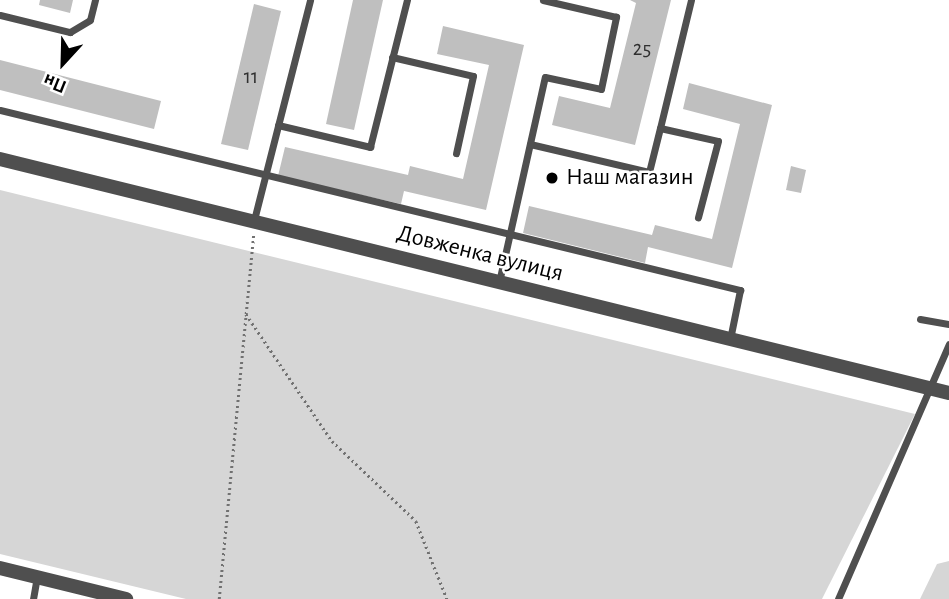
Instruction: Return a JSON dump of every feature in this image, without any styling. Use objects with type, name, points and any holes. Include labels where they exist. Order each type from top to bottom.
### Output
[{"type":"street","name":"Довженка вулиця","points":[[0,159],[949,393]]},
{"type":"street","points":[[0,568],[126,599]]},
{"type":"lane","points":[[0,15],[70,32],[90,20],[96,0]]},
{"type":"lane","points":[[254,220],[307,0]]},
{"type":"lane","points":[[278,125],[370,147],[407,0]]},
{"type":"lane","points":[[499,282],[545,77],[601,89],[616,17],[543,0]]},
{"type":"lane","points":[[530,144],[649,172],[691,0]]},
{"type":"lane","points":[[392,57],[473,76],[456,153]]},
{"type":"lane","points":[[0,110],[265,178],[740,290],[730,339]]},
{"type":"lane","points":[[660,128],[718,141],[698,217]]},
{"type":"lane","points":[[920,319],[949,324]]},
{"type":"lane","points":[[838,599],[933,389],[949,344]]},
{"type":"lane","points":[[33,599],[37,577]]},
{"type":"path","points":[[219,599],[254,220]]},
{"type":"path","points":[[245,312],[332,441],[416,521],[447,599]]},
{"type":"shaded area","points":[[0,190],[915,414],[822,599],[186,599],[0,554]]},
{"type":"shaded area","points":[[949,561],[949,599],[920,599],[937,564]]},
{"type":"building","points":[[40,0],[73,0],[70,13],[39,5]]},
{"type":"building","points":[[353,0],[383,0],[354,130],[326,124]]},
{"type":"building","points":[[630,0],[671,0],[635,145],[552,125],[559,96],[610,108],[636,3]]},
{"type":"building","points":[[254,4],[281,11],[248,150],[221,144]]},
{"type":"building","points":[[443,26],[524,45],[486,210],[404,191],[401,204],[278,176],[285,147],[408,175],[410,166],[463,179],[489,65],[437,54]]},
{"type":"building","points":[[0,60],[161,101],[154,129],[0,90]]},
{"type":"building","points":[[689,83],[772,105],[732,268],[648,247],[645,263],[523,233],[529,206],[652,235],[655,225],[712,239],[740,124],[683,109]]},
{"type":"building","points":[[791,166],[806,170],[801,193],[786,190]]},
{"type":"place","name":"Наш магазин","points":[[552,178]]}]
